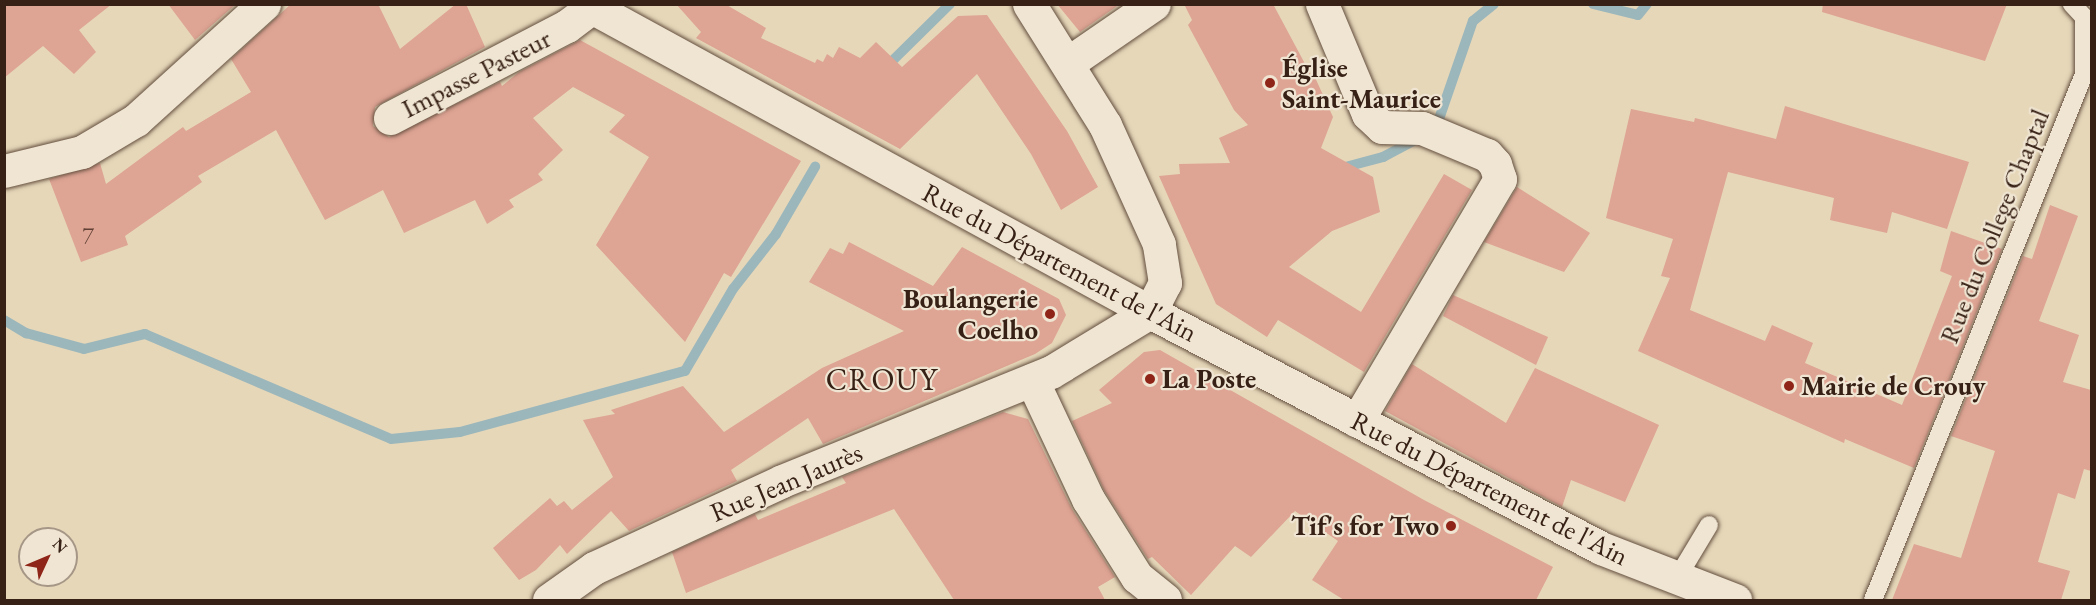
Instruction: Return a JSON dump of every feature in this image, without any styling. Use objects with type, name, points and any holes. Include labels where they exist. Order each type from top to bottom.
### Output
[{"type":"street","points":[[4,171],[82,152],[136,120],[264,4]]},
{"type":"street","points":[[1029,4],[1105,125],[1160,244],[1165,283],[1150,312]]},
{"type":"street","points":[[1068,63],[1154,4]]},
{"type":"street","points":[[1322,4],[1368,114],[1382,127],[1421,131],[1487,155],[1495,164],[1500,179],[1357,421]]},
{"type":"street","name":"Impasse Pasteur","points":[[390,117],[567,26],[591,6]]},
{"type":"street","name":"Rue du Département de l'Ain","points":[[591,6],[1150,312],[1600,548],[1676,580],[1735,600]]},
{"type":"street","name":"Rue Jean Jaurès","points":[[549,600],[594,568],[782,481],[1032,380],[1150,312]]},
{"type":"street","points":[[1032,380],[1088,499],[1137,577],[1165,600]]},
{"type":"lane","name":"Rue du College Chaptal","points":[[1873,600],[2084,74],[2084,17],[2072,4]]},
{"type":"lane","points":[[1676,580],[1709,525]]},
{"type":"building","points":[[4,4],[112,4],[79,30],[96,52],[74,74],[43,46],[4,78]]},
{"type":"building","points":[[168,4],[236,4],[195,40]]},
{"type":"building","points":[[291,4],[378,4],[400,49],[456,4],[466,4],[485,47],[375,107],[373,126],[389,137],[500,82],[502,86],[519,72],[580,40],[801,161],[731,277],[724,273],[685,342],[596,245],[649,157],[609,132],[625,115],[573,87],[533,118],[563,150],[538,174],[543,180],[509,200],[514,207],[487,224],[475,200],[404,233],[383,190],[325,220],[276,130],[198,176],[202,182],[125,236],[128,245],[81,262],[49,179],[100,163],[106,184],[183,127],[186,131],[251,92],[231,59]]},
{"type":"building","points":[[676,4],[725,4],[766,28],[761,38],[815,63],[817,59],[823,62],[827,54],[833,58],[839,47],[860,58],[876,42],[902,67],[958,16],[987,15],[1067,131],[1098,187],[1061,210],[1031,154],[977,74],[900,149],[696,38],[701,32]]},
{"type":"building","points":[[1057,4],[1120,4],[1080,32]]},
{"type":"building","points":[[1184,4],[1273,4],[1311,75],[1313,73],[1333,117],[1321,148],[1373,177],[1380,212],[1332,231],[1289,267],[1361,312],[1444,174],[1472,190],[1364,372],[1278,320],[1267,337],[1216,304],[1159,176],[1180,174],[1179,164],[1230,163],[1219,138],[1248,125],[1234,110],[1188,25],[1192,20]]},
{"type":"building","points":[[1823,4],[2007,4],[1985,61],[1822,12]]},
{"type":"building","points":[[1785,106],[1969,162],[1947,229],[1892,212],[1887,233],[1830,220],[1834,198],[1728,172],[1690,310],[1765,341],[1772,325],[1813,343],[1805,363],[1902,405],[1952,276],[1940,271],[1951,231],[2002,249],[1914,468],[1845,439],[1844,443],[1638,351],[1670,278],[1661,276],[1673,239],[1606,218],[1631,109],[1694,122],[1695,118],[1776,139]]},
{"type":"building","points":[[1517,187],[1590,233],[1564,272],[1484,242]]},
{"type":"building","points":[[2050,205],[2078,216],[2039,321],[2079,335],[2063,382],[2091,390],[2091,471],[2084,469],[2075,499],[2058,493],[2038,562],[2070,571],[2061,600],[1892,600],[1914,544],[1961,558],[1995,451],[1951,436],[2023,256],[2032,259]]},
{"type":"building","points":[[849,242],[933,286],[962,247],[1059,299],[1066,315],[1052,343],[1035,354],[823,444],[808,418],[731,470],[737,481],[629,531],[611,511],[567,554],[560,545],[536,570],[519,580],[493,548],[550,498],[557,506],[564,501],[572,510],[613,477],[583,420],[615,414],[611,410],[683,386],[724,432],[822,368],[904,331],[809,282],[830,248],[843,254]]},
{"type":"building","points":[[1453,295],[1548,337],[1536,365],[1443,316]]},
{"type":"building","points":[[1160,350],[1424,500],[1553,567],[1536,600],[1344,600],[1312,580],[1338,541],[1295,511],[1251,557],[1235,546],[1191,595],[1152,557],[1148,559],[1104,490],[1072,421],[1112,403],[1099,390],[1144,352]]},
{"type":"building","points":[[1412,364],[1506,423],[1535,368],[1659,425],[1625,502],[1571,480],[1562,507],[1385,411]]},
{"type":"building","points":[[1003,412],[1028,419],[1072,509],[1115,577],[1098,587],[1105,600],[954,600],[894,509],[686,593],[672,552],[755,514],[758,520],[846,483],[842,477]]},
{"type":"waterway","points":[[884,69],[950,4]]},
{"type":"waterway","points":[[1432,126],[1439,119],[1473,21],[1494,4]]},
{"type":"waterway","points":[[1593,4],[1638,15],[1647,4]]},
{"type":"waterway","points":[[1338,169],[1383,157],[1421,137]]},
{"type":"waterway","points":[[4,320],[26,333],[84,349],[145,334],[391,439],[460,432],[685,371],[733,289],[776,234],[815,167]]},
{"type":"place","name":"Église Saint-Maurice","points":[[1270,83]]},
{"type":"place","name":"Boulangerie Coelho","points":[[1050,314]]},
{"type":"place","name":"La Poste","points":[[1150,379]]},
{"type":"place","name":"Mairie de Crouy","points":[[1789,386]]},
{"type":"place","name":"Tif's for Two","points":[[1451,526]]},
{"type":"district","name":"CROUY","points":[[882,380]]}]
